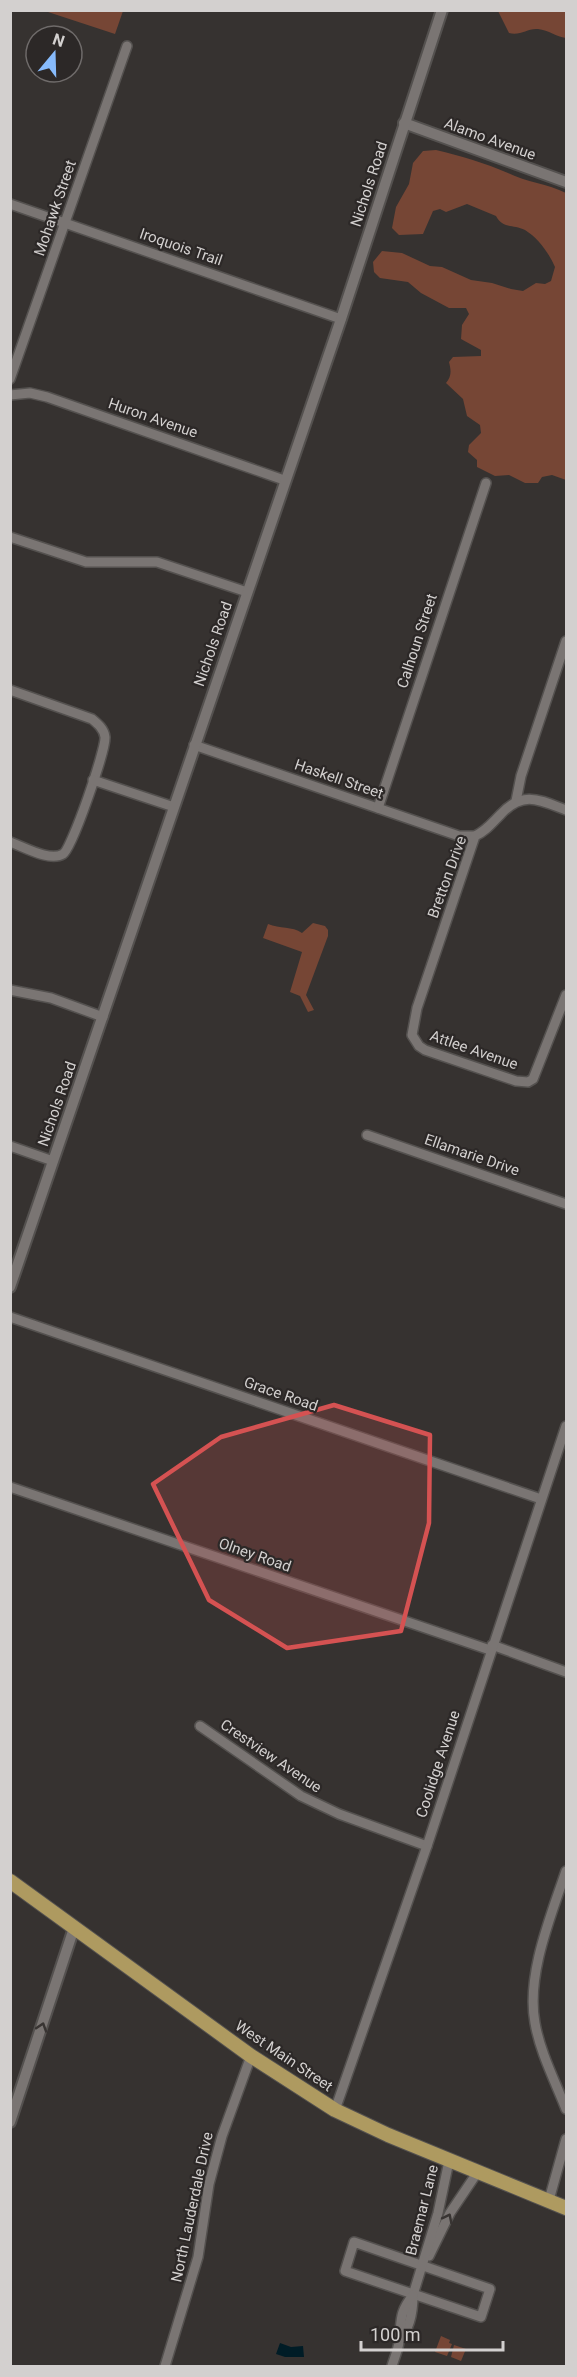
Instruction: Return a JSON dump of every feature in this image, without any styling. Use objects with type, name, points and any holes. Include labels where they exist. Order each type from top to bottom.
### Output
[{"type":"main road","name":"West Main Street","points":[[10,1881],[251,2056],[335,2110],[477,2173],[567,2208]]},
{"type":"street","name":"Nichols Road","points":[[10,1287],[284,480],[341,319],[442,10]]},
{"type":"street","name":"Mohawk Street","points":[[10,379],[127,46]]},
{"type":"street","name":"Alamo Avenue","points":[[404,123],[567,182]]},
{"type":"street","name":"Iroquois Trail","points":[[10,204],[341,319]]},
{"type":"street","name":"Huron Avenue","points":[[10,395],[30,393],[47,397],[284,480]]},
{"type":"street","name":"Calhoun Street","points":[[378,808],[486,483]]},
{"type":"street","points":[[10,537],[86,562],[157,562],[247,592]]},
{"type":"street","points":[[516,801],[521,776],[567,641]]},
{"type":"street","points":[[10,690],[85,716],[100,726],[105,737],[70,847],[62,855],[49,855],[10,842]]},
{"type":"street","name":"Haskell Street","points":[[194,745],[459,836],[475,836]]},
{"type":"street","points":[[93,780],[174,807]]},
{"type":"street","points":[[516,801],[536,799],[567,810]]},
{"type":"street","name":"Bretton Drive","points":[[412,1035],[417,1008],[475,836],[485,831],[504,810],[516,801]]},
{"type":"street","points":[[10,990],[51,998],[102,1017]]},
{"type":"street","name":"Attlee Avenue","points":[[412,1035],[418,1046],[425,1050],[516,1081],[528,1082],[533,1079],[567,995]]},
{"type":"street","name":"Ellamarie Drive","points":[[367,1135],[567,1204]]},
{"type":"street","points":[[10,1146],[53,1161]]},
{"type":"street","name":"Grace Road","points":[[10,1317],[541,1499]]},
{"type":"street","name":"Coolidge Avenue","points":[[335,2110],[427,1846],[491,1648],[567,1426]]},
{"type":"street","name":"Olney Road","points":[[10,1488],[567,1672]]},
{"type":"street","name":"Crestview Avenue","points":[[200,1726],[302,1797],[319,1806],[427,1846]]},
{"type":"street","points":[[567,1871],[543,1943],[533,2004],[535,2025],[541,2046],[567,2109]]},
{"type":"street","points":[[10,2122],[74,1928]]},
{"type":"street","name":"North Lauderdale Drive","points":[[165,2367],[198,2257],[209,2184],[222,2136],[251,2056]]},
{"type":"street","points":[[549,2200],[567,2139]]},
{"type":"street","name":"Braemar Lane","points":[[392,2367],[399,2340],[401,2317],[413,2294],[423,2266],[449,2161]]},
{"type":"street","name":"Braemar Lane","points":[[423,2266],[450,2213],[477,2173]]},
{"type":"street","points":[[354,2242],[423,2266],[490,2289],[481,2317],[345,2271],[354,2242]]},
{"type":"highlighted area","points":[[334,1405],[430,1435],[429,1523],[401,1631],[287,1648],[209,1600],[153,1484],[221,1437]]},
{"type":"shaded area","points":[[45,11],[123,11],[115,34]]},
{"type":"shaded area","points":[[498,11],[566,11],[566,38],[538,29],[517,34],[509,33]]},
{"type":"shaded area","points":[[436,150],[464,157],[566,193],[566,480],[552,475],[542,477],[538,483],[525,483],[509,475],[495,476],[477,467],[477,460],[468,452],[469,445],[481,433],[480,425],[467,416],[463,399],[446,383],[450,373],[449,362],[453,357],[481,356],[481,350],[461,339],[462,325],[469,314],[466,308],[449,308],[421,293],[408,282],[380,278],[374,272],[373,262],[382,251],[402,253],[430,266],[442,267],[471,280],[511,289],[523,291],[536,283],[545,284],[551,281],[555,267],[546,251],[534,237],[521,228],[505,225],[496,216],[467,204],[446,212],[440,209],[433,211],[423,234],[399,235],[392,228],[396,207],[409,184],[413,163],[423,151]]},
{"type":"shaded area","points":[[313,923],[325,926],[328,936],[306,995],[314,1010],[308,1012],[300,996],[290,992],[302,952],[263,938],[268,924],[294,929],[302,933]]},
{"type":"shaded area","points":[[441,2336],[450,2340],[449,2343],[452,2344],[447,2356],[435,2352]]},
{"type":"shaded area","points":[[454,2345],[466,2349],[461,2361],[451,2357]]},
{"type":"water","points":[[280,2343],[291,2347],[303,2346],[304,2357],[285,2357],[276,2354]]}]
